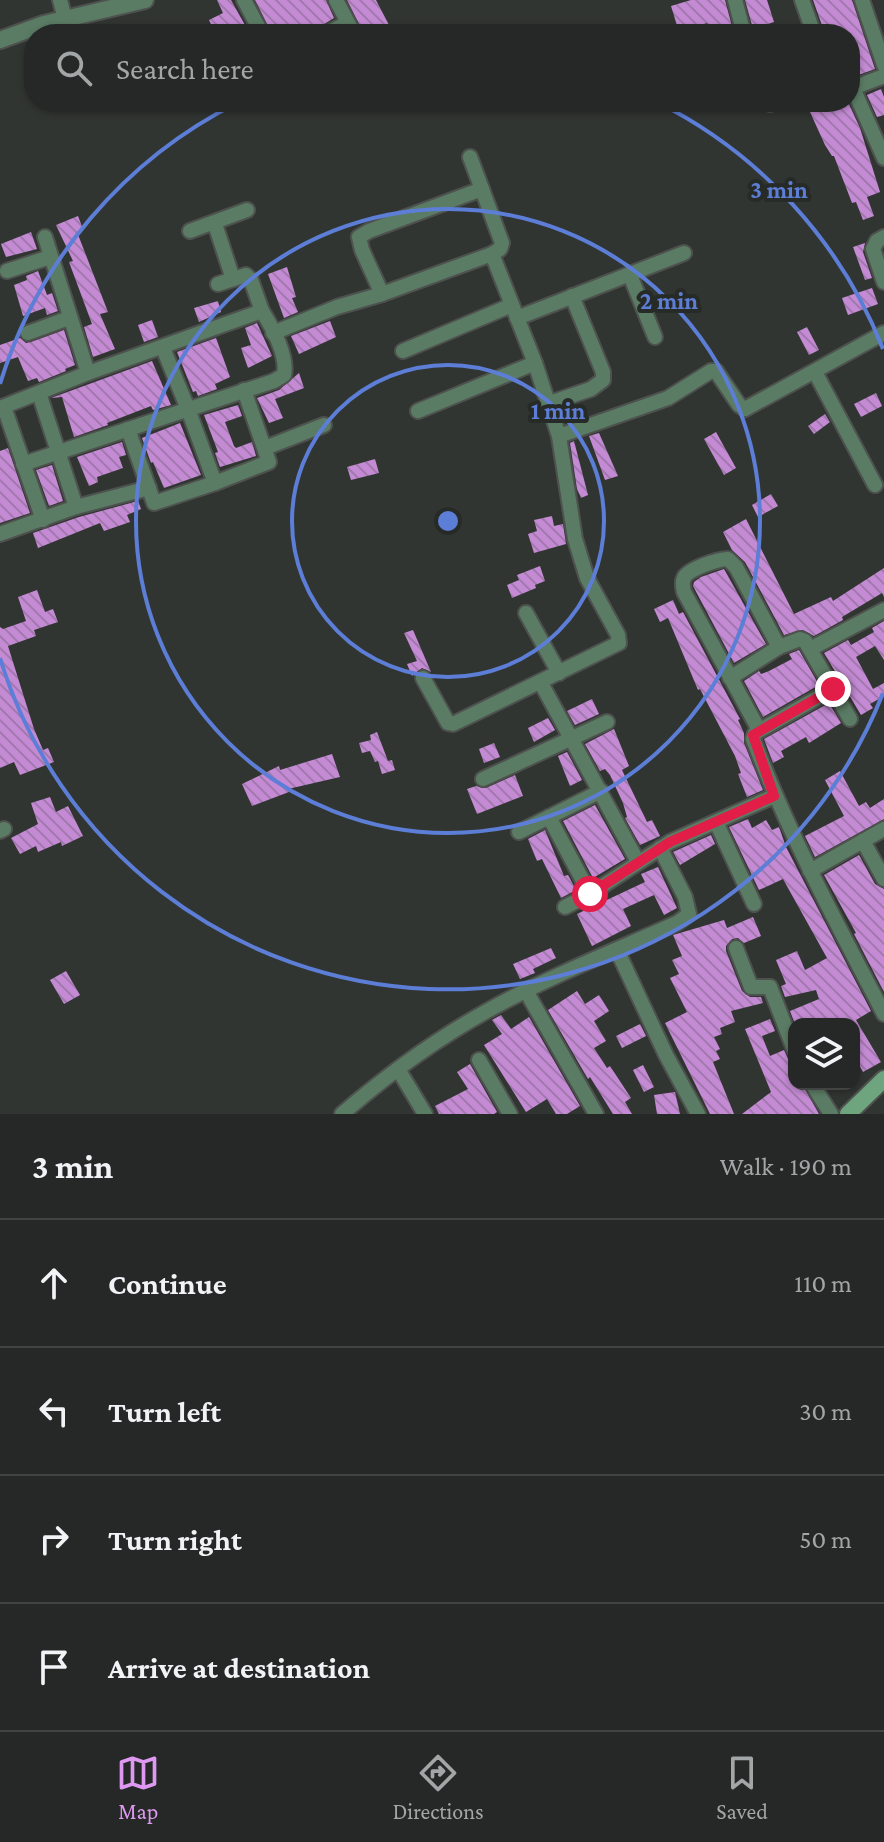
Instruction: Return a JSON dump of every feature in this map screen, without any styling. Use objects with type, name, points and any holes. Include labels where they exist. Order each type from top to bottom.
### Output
[{"type":"main road","points":[[848,1114],[884,1079]]},
{"type":"street","points":[[60,0],[65,19]]},
{"type":"street","points":[[44,24],[144,0]]},
{"type":"street","points":[[244,0],[257,24]]},
{"type":"street","points":[[336,0],[348,24]]},
{"type":"street","points":[[735,0],[741,24]]},
{"type":"street","points":[[802,0],[810,24]]},
{"type":"street","points":[[862,0],[884,65]]},
{"type":"street","points":[[0,40],[24,31]]},
{"type":"street","points":[[860,85],[884,76]]},
{"type":"street","points":[[860,106],[884,158]]},
{"type":"street","points":[[273,333],[500,249],[502,243],[470,157]]},
{"type":"street","points":[[382,294],[359,237],[482,189]]},
{"type":"street","points":[[190,231],[247,210]]},
{"type":"street","points":[[215,224],[233,279]]},
{"type":"street","points":[[45,237],[88,373]]},
{"type":"street","points":[[884,237],[877,241],[873,249],[884,282]]},
{"type":"street","points":[[403,351],[514,311],[572,296],[684,253]]},
{"type":"street","points":[[423,678],[442,716],[453,724],[619,643],[618,635],[587,578],[575,539],[559,436],[535,363],[492,254]]},
{"type":"street","points":[[7,271],[50,257]]},
{"type":"street","points":[[23,464],[274,381],[284,375],[286,367],[249,277],[243,275],[218,284]]},
{"type":"street","points":[[630,275],[655,337]]},
{"type":"street","points":[[547,404],[591,389],[603,380],[603,372],[572,296]]},
{"type":"street","points":[[43,520],[2,408],[88,373],[262,311]]},
{"type":"street","points":[[28,333],[69,318]]},
{"type":"street","points":[[559,436],[668,398],[711,371],[716,371],[745,409],[884,333]]},
{"type":"street","points":[[163,348],[215,483]]},
{"type":"street","points":[[418,411],[535,363]]},
{"type":"street","points":[[815,372],[875,485]]},
{"type":"street","points":[[128,429],[154,503],[215,483],[269,462],[244,390]]},
{"type":"street","points":[[39,393],[76,507]]},
{"type":"street","points":[[265,448],[324,425]]},
{"type":"street","points":[[0,534],[76,507],[149,488]]},
{"type":"street","points":[[759,730],[684,592],[682,581],[687,574],[719,559],[728,559],[736,567],[779,647]]},
{"type":"street","points":[[810,649],[883,612]]},
{"type":"street","points":[[526,613],[559,673]]},
{"type":"street","points":[[730,678],[779,647],[800,639],[810,649],[850,719]]},
{"type":"street","points":[[541,683],[638,862]]},
{"type":"street","points":[[833,689],[759,730],[753,739],[774,796],[884,1014]]},
{"type":"street","points":[[483,779],[607,722]]},
{"type":"street","points":[[519,832],[601,791]]},
{"type":"street","points":[[565,907],[660,848],[774,796]]},
{"type":"street","points":[[549,817],[590,894]]},
{"type":"street","points":[[716,822],[754,904]]},
{"type":"street","points":[[810,871],[884,829]]},
{"type":"street","points":[[863,841],[884,879]]},
{"type":"street","points":[[342,1114],[437,1040],[526,991],[677,923],[689,914],[685,897],[660,848]]},
{"type":"street","points":[[736,948],[751,987],[770,987],[788,1034]]},
{"type":"street","points":[[617,950],[666,1055],[698,1114]]},
{"type":"street","points":[[526,991],[596,1114]]},
{"type":"street","points":[[479,1060],[510,1114]]},
{"type":"street","points":[[398,1069],[425,1114]]},
{"type":"street","points":[[816,1090],[831,1114]]},
{"type":"building","points":[[217,0],[231,0],[244,24],[211,24],[209,20],[223,13]]},
{"type":"building","points":[[255,0],[326,0],[334,18],[324,24],[267,24]]},
{"type":"building","points":[[347,0],[376,0],[388,24],[359,24]]},
{"type":"building","points":[[691,0],[725,0],[731,24],[677,24],[671,6]]},
{"type":"building","points":[[745,0],[767,0],[774,22],[752,24]]},
{"type":"building","points":[[813,0],[852,0],[860,24],[821,24]]},
{"type":"building","points":[[860,24],[875,69],[860,74]]},
{"type":"building","points":[[881,89],[884,115],[877,117],[867,95]]},
{"type":"building","points":[[810,112],[853,112],[880,192],[867,197],[874,216],[863,220],[856,202],[852,203],[834,156],[825,145]]},
{"type":"building","points":[[78,216],[83,229],[77,232],[108,312],[100,314],[115,349],[93,357],[84,327],[92,324],[69,262],[73,261],[56,225]]},
{"type":"building","points":[[31,232],[37,249],[6,257],[1,244]]},
{"type":"building","points":[[865,243],[863,252],[872,278],[865,280],[853,247]]},
{"type":"building","points":[[287,267],[296,297],[292,298],[298,312],[284,318],[268,274]]},
{"type":"building","points":[[38,271],[47,295],[52,293],[58,311],[47,315],[45,308],[23,316],[14,285]]},
{"type":"building","points":[[872,288],[878,304],[848,315],[842,298]]},
{"type":"building","points":[[218,301],[221,312],[199,322],[194,308]]},
{"type":"building","points":[[152,320],[158,337],[144,342],[138,325]]},
{"type":"building","points":[[330,321],[336,337],[299,354],[291,336]]},
{"type":"building","points":[[257,323],[272,356],[248,368],[241,348],[251,345],[245,328]]},
{"type":"building","points":[[807,327],[819,350],[809,355],[797,332]]},
{"type":"building","points":[[64,330],[75,365],[66,371],[39,382],[37,378],[28,381],[18,357],[0,363],[0,345],[20,338],[26,343],[31,342]]},
{"type":"building","points":[[216,338],[230,377],[215,384],[217,389],[198,396],[196,391],[193,392],[177,352]]},
{"type":"building","points":[[152,361],[171,405],[153,410],[151,406],[74,437],[62,397],[51,398]]},
{"type":"building","points":[[299,373],[304,388],[275,399],[283,418],[269,423],[257,398],[279,390]]},
{"type":"building","points":[[876,393],[882,406],[861,417],[854,404]]},
{"type":"building","points":[[238,405],[242,416],[225,422],[234,446],[252,442],[256,456],[220,467],[215,453],[218,452],[204,415]]},
{"type":"building","points":[[825,414],[830,422],[814,434],[808,426]]},
{"type":"building","points":[[180,423],[201,475],[164,488],[142,438]]},
{"type":"building","points":[[716,432],[736,468],[724,475],[704,439]]},
{"type":"building","points":[[599,433],[618,476],[605,480],[589,436]]},
{"type":"building","points":[[574,441],[588,495],[581,498],[570,443]]},
{"type":"building","points":[[122,442],[126,455],[119,457],[123,468],[97,477],[98,482],[89,486],[77,457]]},
{"type":"building","points":[[8,448],[30,513],[0,523],[0,451]]},
{"type":"building","points":[[375,459],[379,473],[351,480],[347,467]]},
{"type":"building","points":[[52,465],[63,501],[49,506],[36,470]]},
{"type":"building","points":[[771,494],[778,506],[758,517],[752,505]]},
{"type":"building","points":[[138,501],[141,509],[127,515],[130,522],[104,531],[100,523],[38,548],[33,533]]},
{"type":"building","points":[[552,516],[554,526],[563,524],[566,544],[534,553],[528,534],[537,531],[534,520]]},
{"type":"building","points":[[746,519],[794,614],[831,597],[833,601],[884,568],[884,597],[882,593],[814,636],[803,630],[784,635],[745,562],[732,550],[723,532]]},
{"type":"building","points":[[540,566],[545,581],[512,598],[507,585],[519,580],[517,575]]},
{"type":"building","points":[[724,569],[766,644],[734,663],[693,586],[701,577]]},
{"type":"building","points":[[37,590],[45,612],[53,609],[58,622],[34,630],[36,636],[8,646],[34,729],[43,750],[48,748],[54,762],[20,775],[14,762],[0,768],[0,627],[3,629],[26,621],[18,597]]},
{"type":"building","points":[[673,600],[679,614],[683,612],[740,719],[744,743],[763,790],[747,797],[735,756],[698,690],[668,618],[660,622],[654,609]]},
{"type":"building","points":[[884,621],[884,660],[875,646],[856,657],[873,689],[884,683],[884,696],[870,704],[873,708],[861,715],[824,653],[848,640],[851,645],[874,632],[872,628]]},
{"type":"building","points":[[413,630],[431,672],[422,668],[412,676],[407,664],[417,661],[404,633]]},
{"type":"building","points":[[799,650],[819,685],[763,717],[744,681],[759,671],[761,674],[792,659],[789,654]]},
{"type":"building","points":[[592,699],[599,714],[575,725],[567,711]]},
{"type":"building","points":[[829,703],[841,723],[809,743],[806,737],[781,751],[784,757],[773,763],[764,739]]},
{"type":"building","points":[[548,718],[555,730],[534,742],[528,728]]},
{"type":"building","points":[[614,729],[629,766],[622,770],[647,822],[652,820],[660,836],[640,845],[625,818],[623,803],[610,775],[605,769],[600,771],[585,744]]},
{"type":"building","points":[[377,732],[388,761],[392,760],[395,770],[382,774],[378,761],[375,762],[370,751],[362,753],[359,743],[371,740],[370,735]]},
{"type":"building","points":[[494,743],[500,757],[484,763],[479,749]]},
{"type":"building","points":[[567,752],[582,780],[570,786],[558,756]]},
{"type":"building","points":[[332,754],[340,777],[288,789],[289,792],[252,806],[242,784],[279,766],[280,770]]},
{"type":"building","points":[[840,771],[859,806],[866,802],[870,808],[884,799],[884,819],[815,857],[805,836],[844,816],[825,780]]},
{"type":"building","points":[[515,775],[523,796],[477,814],[467,789],[476,786],[486,788]]},
{"type":"building","points":[[50,797],[56,812],[68,806],[83,836],[62,846],[61,842],[38,852],[36,846],[20,854],[11,838],[38,824],[31,803]]},
{"type":"building","points":[[595,805],[625,859],[593,878],[563,821]]},
{"type":"building","points":[[748,819],[752,828],[766,820],[772,830],[779,827],[786,847],[871,1011],[859,1018],[793,1018],[790,1011],[819,999],[816,990],[785,997],[781,986],[786,984],[776,960],[797,951],[805,970],[827,958],[783,879],[759,890],[729,827]]},
{"type":"building","points":[[545,830],[564,876],[568,875],[576,890],[561,898],[542,859],[537,861],[528,839]]},
{"type":"building","points":[[711,835],[715,844],[680,865],[673,852]]},
{"type":"building","points":[[859,855],[875,884],[884,889],[884,992],[824,875]]},
{"type":"building","points":[[658,867],[677,908],[664,915],[654,895],[623,909],[631,926],[592,946],[577,914],[645,882],[641,874]]},
{"type":"building","points":[[753,917],[761,936],[744,943],[738,938],[732,939],[726,951],[742,991],[750,997],[761,997],[763,1003],[731,1011],[735,1022],[720,1028],[722,1034],[714,1037],[720,1049],[716,1051],[720,1059],[713,1062],[734,1114],[710,1114],[665,1023],[687,1012],[670,978],[679,974],[672,960],[682,956],[673,935],[724,920],[727,928]]},
{"type":"building","points":[[551,948],[556,958],[520,979],[513,964]]},
{"type":"building","points":[[66,971],[80,995],[64,1004],[50,980]]},
{"type":"building","points":[[577,991],[585,1004],[599,995],[609,1011],[594,1021],[606,1041],[594,1048],[631,1098],[625,1102],[632,1114],[613,1114],[590,1077],[588,1079],[548,1010]]},
{"type":"building","points":[[501,1015],[511,1029],[529,1017],[580,1106],[567,1114],[556,1114],[547,1099],[526,1112],[484,1045],[502,1034],[492,1020]]},
{"type":"building","points":[[770,1019],[775,1031],[762,1036],[770,1056],[784,1050],[788,1059],[788,1090],[805,1090],[819,1114],[742,1114],[771,1092],[745,1029]]},
{"type":"building","points":[[640,1024],[646,1036],[622,1048],[616,1036]]},
{"type":"building","points":[[860,1027],[881,1062],[863,1072],[860,1067]]},
{"type":"building","points":[[470,1064],[497,1112],[439,1114],[435,1106],[468,1089],[457,1072]]},
{"type":"building","points":[[643,1065],[654,1087],[644,1092],[633,1070]]},
{"type":"building","points":[[675,1092],[680,1114],[657,1114],[654,1095]]},
{"type":"route","points":[[590,894],[670,842],[774,796],[753,735],[833,689]]}]
